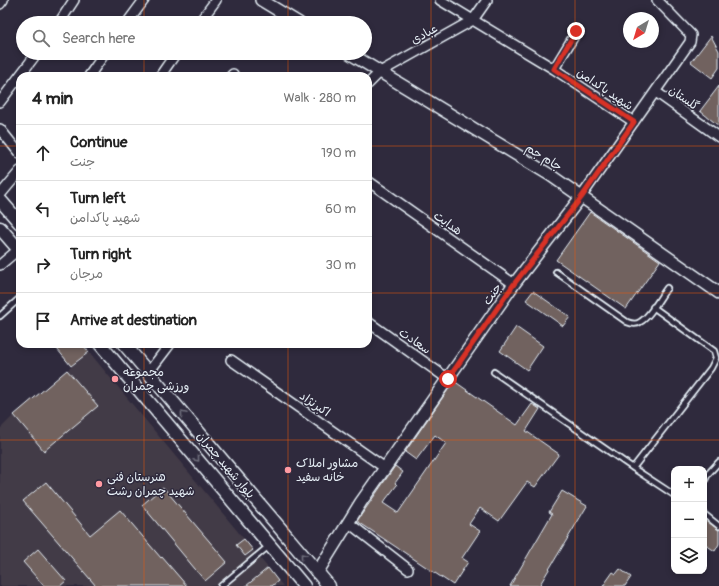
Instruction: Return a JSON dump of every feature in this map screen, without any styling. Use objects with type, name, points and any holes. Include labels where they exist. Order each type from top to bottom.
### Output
[{"type":"main road","points":[[0,200],[16,218]]},
{"type":"main road","points":[[0,228],[16,246]]},
{"type":"main road","name":"بلوار شهید چمران","points":[[103,348],[304,586]]},
{"type":"main road","name":"بلوار شهید چمران","points":[[127,348],[329,586]]},
{"type":"main road","points":[[266,541],[277,525]]},
{"type":"main road","points":[[304,586],[318,573]]},
{"type":"street","points":[[0,4],[3,0]]},
{"type":"street","points":[[64,16],[74,0]]},
{"type":"street","points":[[132,16],[144,0]]},
{"type":"street","points":[[204,16],[216,0]]},
{"type":"street","points":[[261,0],[287,16]]},
{"type":"street","name":"شهید پاکدامن","points":[[440,0],[554,69],[634,122]]},
{"type":"street","name":"عبادی","points":[[372,80],[380,72],[473,20],[487,0]]},
{"type":"street","name":"جنت","points":[[318,573],[361,502],[514,284],[581,198],[690,42],[691,35],[657,0]]},
{"type":"street","points":[[554,69],[576,31]]},
{"type":"street","points":[[23,72],[32,60]]},
{"type":"street","points":[[92,72],[100,60]]},
{"type":"street","points":[[163,72],[171,60]]},
{"type":"street","name":"جام جم","points":[[360,60],[550,175],[719,293]]},
{"type":"street","points":[[0,102],[16,81]]},
{"type":"street","name":"گلستان","points":[[656,92],[719,137]]},
{"type":"street","points":[[0,129],[16,149]]},
{"type":"street","points":[[0,195],[16,176]]},
{"type":"street","name":"هدایت","points":[[372,184],[514,284]]},
{"type":"street","points":[[0,265],[16,253]]},
{"type":"street","name":"سعادت","points":[[372,325],[448,379]]},
{"type":"street","points":[[148,373],[167,348]]},
{"type":"street","name":"اکبرنژاد","points":[[231,360],[385,468]]},
{"type":"street","points":[[349,523],[408,569]]},
{"type":"lane","points":[[556,272],[627,322],[634,324],[641,322],[667,288]]},
{"type":"lane","points":[[0,316],[16,302]]},
{"type":"lane","points":[[633,468],[711,368],[716,358],[714,351],[653,307]]},
{"type":"lane","points":[[494,372],[671,493]]},
{"type":"lane","points":[[707,476],[719,462]]},
{"type":"lane","points":[[707,516],[719,526]]},
{"type":"lane","points":[[221,586],[266,541]]},
{"type":"shaded area","name":"هنرستان فنی شهید چمران رشت","points":[[89,352],[283,586],[0,586],[0,429],[14,415]]},
{"type":"building","points":[[711,36],[719,51],[719,68],[712,78],[691,62]]},
{"type":"building","points":[[719,86],[719,126],[700,111]]},
{"type":"building","points":[[590,212],[660,261],[626,309],[556,260]]},
{"type":"building","points":[[533,291],[570,317],[563,326],[526,300]]},
{"type":"building","points":[[516,327],[543,346],[527,370],[500,351]]},
{"type":"building","points":[[56,348],[86,348],[89,352],[71,366]]},
{"type":"building","points":[[67,370],[98,406],[44,451],[14,415]]},
{"type":"building","points":[[454,381],[517,425],[532,404],[540,409],[526,431],[559,454],[535,487],[527,482],[499,521],[480,508],[469,524],[480,531],[462,558],[468,562],[453,585],[357,521],[395,466],[403,472],[395,483],[397,485],[383,503],[398,513],[446,443],[435,435],[416,460],[405,452]]},
{"type":"building","points":[[46,482],[90,535],[120,510],[187,586],[96,586],[23,501]]},
{"type":"building","points":[[163,487],[227,562],[205,581],[142,505]]},
{"type":"building","points":[[562,491],[587,506],[539,586],[510,586],[552,514],[549,512]]},
{"type":"building","points":[[707,521],[719,530],[719,544],[715,551],[707,546]]},
{"type":"building","points":[[244,539],[253,550],[245,556],[236,545]]},
{"type":"building","points":[[38,549],[66,581],[60,586],[44,586],[23,562]]},
{"type":"building","points":[[268,568],[278,581],[272,586],[246,586]]},
{"type":"building","points":[[620,569],[631,577],[625,586],[603,586],[613,572],[616,574]]},
{"type":"place","name":"مجموعه ورزشی چمران","points":[[115,379]]},
{"type":"place","name":"مشاور املاک خانه سفید","points":[[288,470]]},
{"type":"place","name":"هنرستان فنی شهید چمران رشت","points":[[99,484]]},
{"type":"route","points":[[448,379],[514,284],[581,198],[634,122],[554,69],[576,31]]}]
